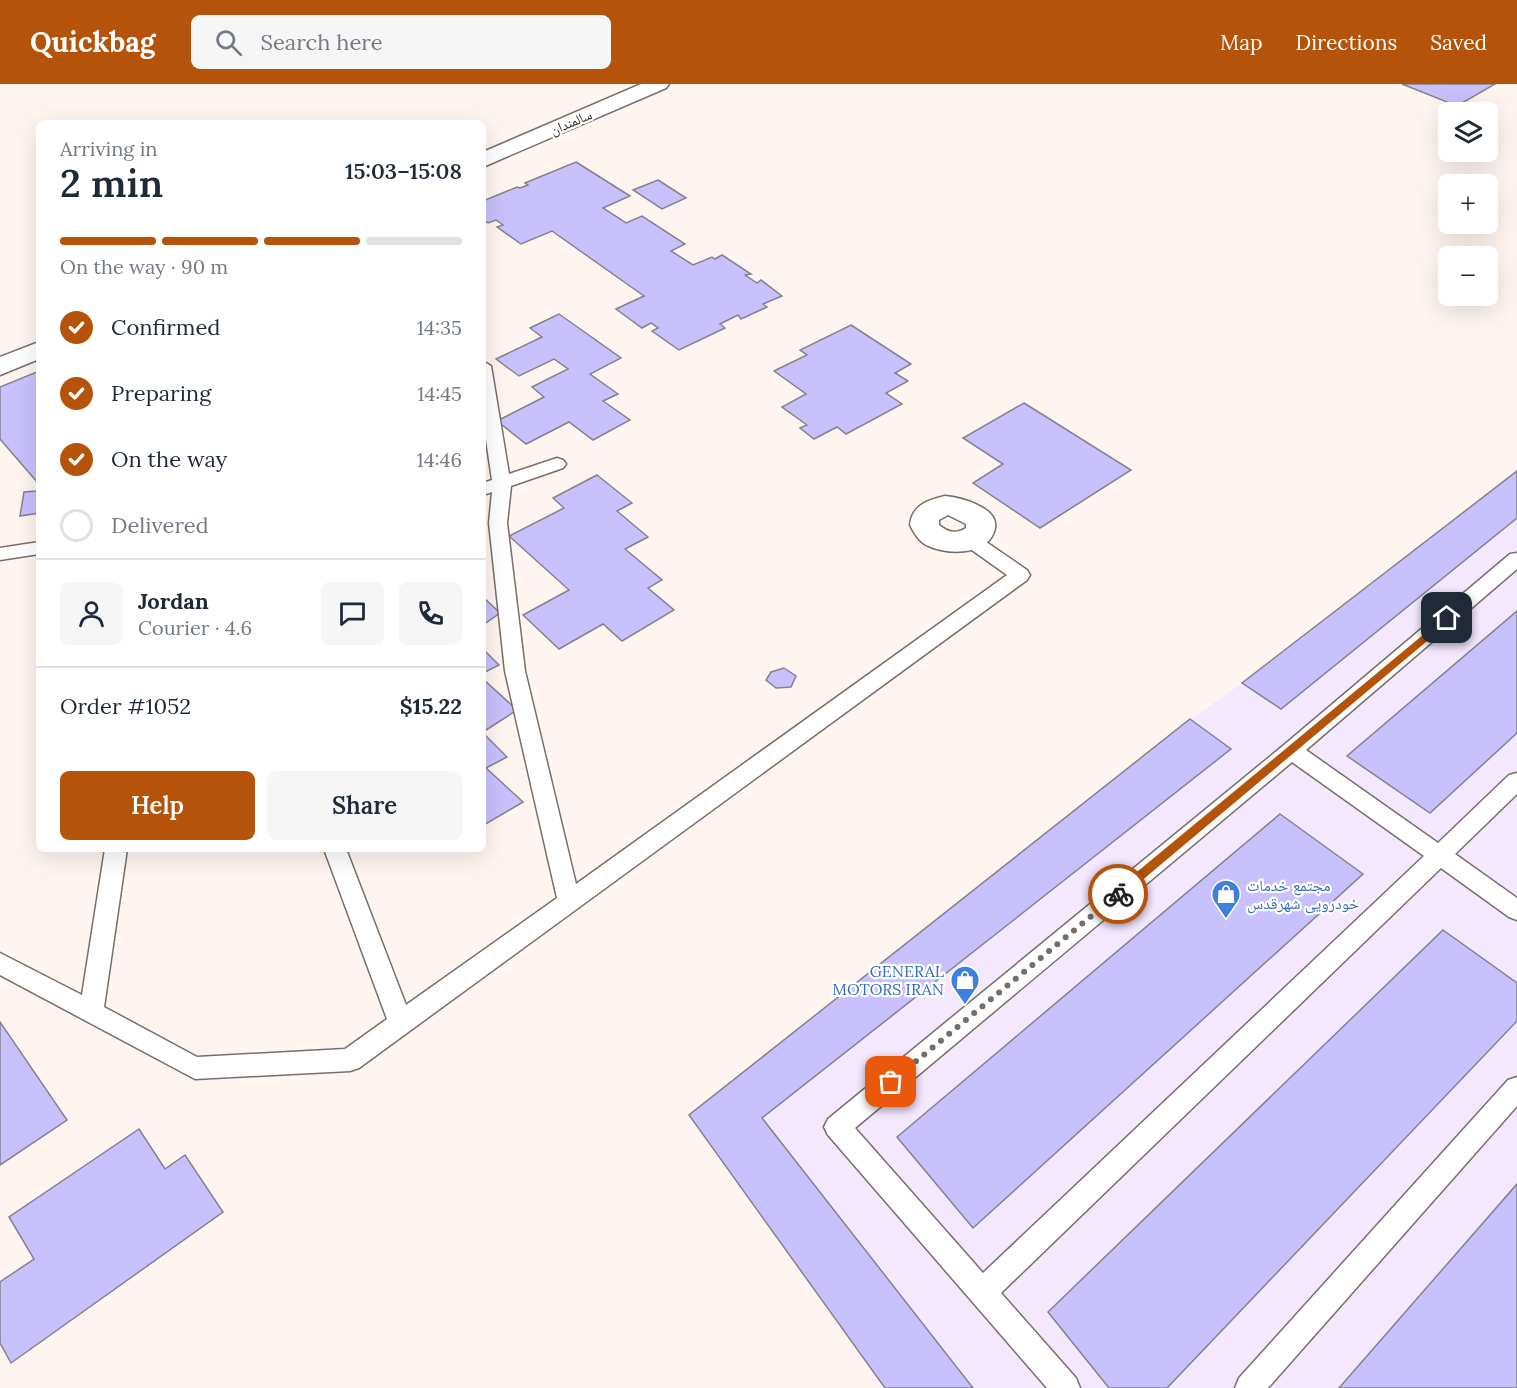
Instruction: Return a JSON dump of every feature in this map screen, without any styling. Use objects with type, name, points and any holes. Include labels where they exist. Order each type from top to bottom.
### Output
[{"type":"street","name":"سالمندان","points":[[486,159],[659,84]]},
{"type":"street","points":[[0,367],[36,351]]},
{"type":"lane","points":[[486,406],[492,486],[515,671],[569,901]]},
{"type":"lane","points":[[492,486],[557,464]]},
{"type":"lane","points":[[0,963],[195,1068],[350,1060],[1020,575],[969,540]]},
{"type":"lane","points":[[0,554],[36,548]]},
{"type":"lane","points":[[1066,1388],[837,1127],[1291,751],[1517,559]]},
{"type":"lane","points":[[1291,751],[1517,909]]},
{"type":"lane","points":[[982,1293],[1517,781]]},
{"type":"lane","points":[[91,1012],[116,852]]},
{"type":"lane","points":[[336,852],[401,1023]]},
{"type":"lane","points":[[1249,1388],[1517,1088]]},
{"type":"shaded area","name":"مجتمع خدمات خودرویی شهرقدس","points":[[1517,471],[1517,1388],[885,1388],[689,1115],[1183,725],[1242,683]]},
{"type":"building","points":[[1402,84],[1495,84],[1464,102],[1447,102]]},
{"type":"building","points":[[576,162],[630,196],[603,208],[626,223],[642,216],[685,244],[671,251],[693,265],[722,255],[751,274],[745,275],[757,283],[761,280],[782,296],[763,304],[767,307],[741,319],[738,315],[720,324],[725,328],[679,350],[652,331],[658,328],[651,323],[642,328],[616,309],[644,296],[552,231],[521,244],[497,227],[503,225],[496,220],[488,223],[486,221],[486,200],[528,185],[525,183]]},
{"type":"building","points":[[658,180],[686,198],[662,209],[633,190]]},
{"type":"building","points":[[559,314],[621,358],[590,374],[618,394],[603,401],[630,420],[593,440],[569,422],[526,444],[497,421],[544,397],[532,387],[568,369],[554,359],[519,376],[496,359],[542,337],[530,328]]},
{"type":"building","points":[[851,325],[911,364],[895,373],[908,381],[886,393],[902,404],[846,434],[837,427],[814,439],[800,428],[807,425],[782,407],[806,394],[774,371],[807,355],[800,350]]},
{"type":"building","points":[[36,372],[36,481],[0,439],[0,387]]},
{"type":"building","points":[[1024,403],[1131,470],[1040,528],[973,483],[1003,464],[963,438]]},
{"type":"building","points":[[1517,471],[1517,518],[1281,709],[1242,683]]},
{"type":"building","points":[[597,475],[632,503],[617,511],[648,537],[625,549],[662,580],[648,588],[674,610],[622,641],[603,624],[559,649],[523,615],[569,590],[509,536],[564,508],[553,498]]},
{"type":"building","points":[[36,491],[36,513],[20,516],[24,492]]},
{"type":"building","points":[[486,600],[500,613],[486,623]]},
{"type":"building","points":[[1517,611],[1517,733],[1430,813],[1347,756]]},
{"type":"building","points":[[486,652],[499,665],[486,672]]},
{"type":"building","points":[[784,668],[796,676],[791,687],[776,688],[766,680],[771,672]]},
{"type":"building","points":[[486,682],[517,710],[486,730]]},
{"type":"building","points":[[1190,719],[1231,749],[762,1118],[973,1388],[885,1388],[689,1115]]},
{"type":"building","points":[[486,736],[507,757],[486,768]]},
{"type":"building","points":[[486,768],[523,802],[486,824]]},
{"type":"building","points":[[1280,814],[1363,874],[973,1228],[897,1137]]},
{"type":"building","points":[[1443,930],[1517,983],[1517,1021],[1167,1388],[1109,1388],[1048,1312]]},
{"type":"building","points":[[0,1022],[67,1120],[0,1165]]},
{"type":"building","points":[[139,1129],[165,1169],[185,1155],[223,1212],[11,1363],[0,1343],[0,1282],[34,1259],[9,1217]]},
{"type":"building","points":[[1517,1184],[1517,1388],[1339,1388]]},
{"type":"way so far","points":[[891,1082],[1118,894]]},
{"type":"place","name":"مجتمع خدمات خودرویی شهرقدس","points":[[1226,920]]},
{"type":"place","name":"GENERAL MOTORS IRAN","points":[[965,1006]]},
{"type":"route","points":[[1118,894],[1447,618]]}]
